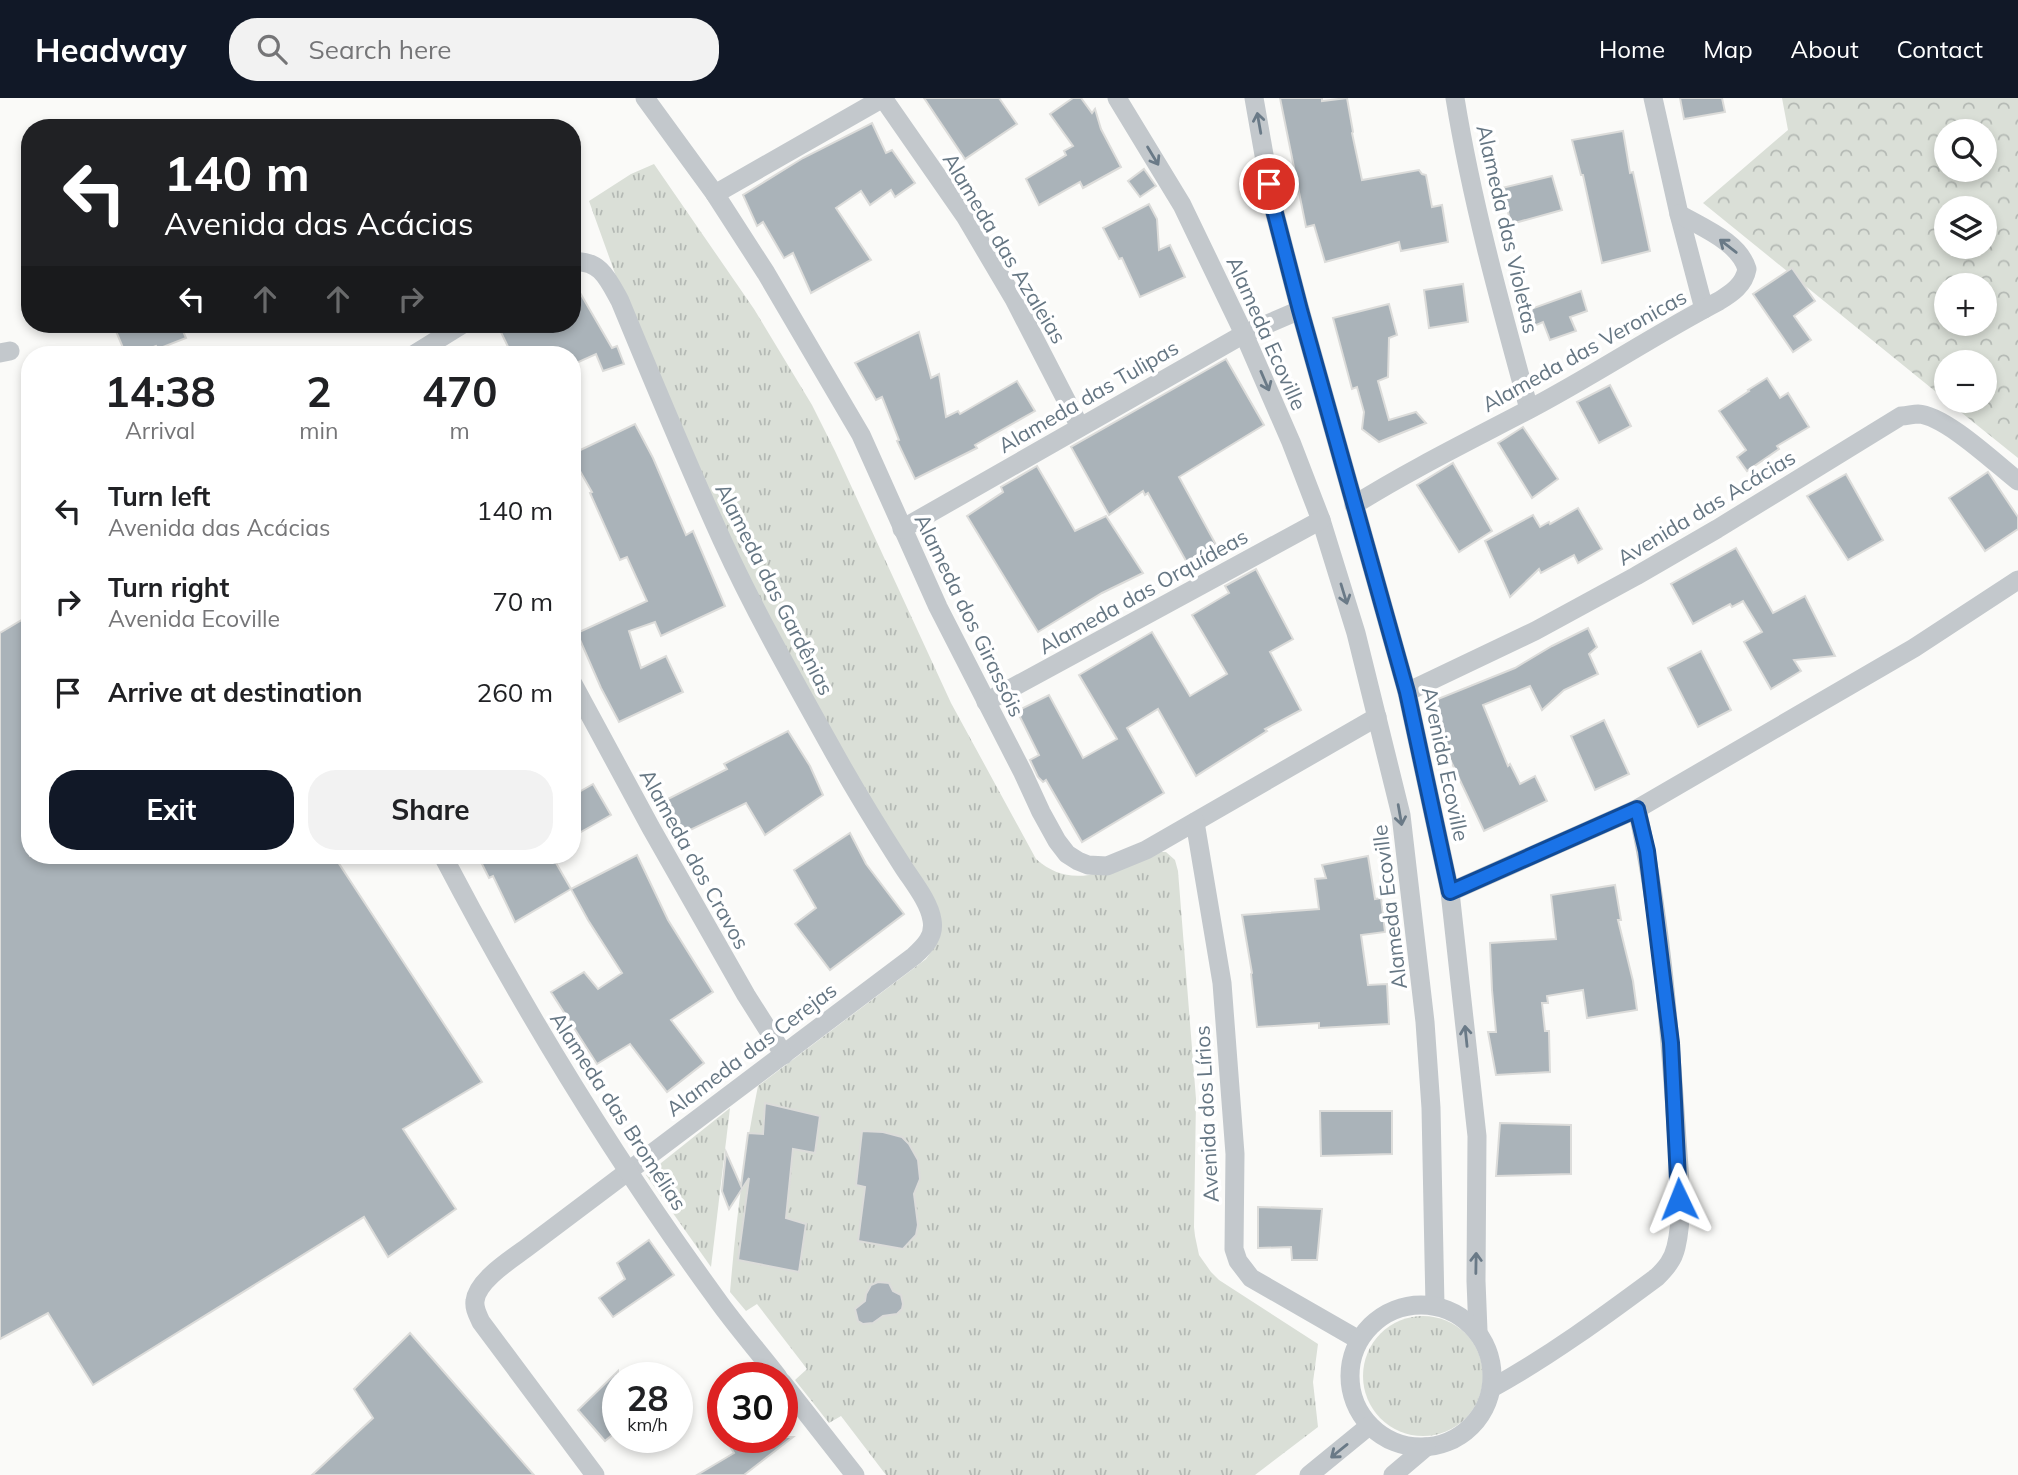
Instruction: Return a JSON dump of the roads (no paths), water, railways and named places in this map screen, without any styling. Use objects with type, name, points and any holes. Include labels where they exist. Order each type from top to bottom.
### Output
[{"type":"street","name":"Alameda dos Girassóis","points":[[645,98],[715,194],[766,273],[861,435],[902,529],[986,702],[1051,829],[1067,854],[1088,865],[1107,866],[1146,850],[1377,717]]},
{"type":"street","points":[[715,194],[883,98]]},
{"type":"street","name":"Alameda das Azaleias","points":[[883,98],[965,216],[1014,299],[1080,427]]},
{"type":"street","name":"Alameda Ecoville","points":[[1117,98],[1182,205],[1244,334],[1291,442],[1321,520],[1356,633],[1401,815],[1426,1022],[1431,1108],[1435,1306]]},
{"type":"street","name":"Avenida Ecoville","points":[[1254,98],[1273,206],[1407,692],[1450,892],[1477,1136],[1478,1331]]},
{"type":"street","name":"Alameda das Violetas","points":[[1455,98],[1465,158],[1529,409]]},
{"type":"street","points":[[1653,98],[1704,309]]},
{"type":"street","name":"Alameda das Veronicas","points":[[1354,505],[1476,435],[1529,409],[1736,289],[1743,281],[1747,269],[1741,256],[1728,244],[1679,214]]},
{"type":"street","name":"Alameda das Gardênias","points":[[581,261],[598,268],[610,282],[620,301],[723,542],[832,749],[928,908],[933,923],[932,933]]},
{"type":"street","name":"Alameda das Tulipas","points":[[902,529],[1244,334],[1300,310]]},
{"type":"street","points":[[431,346],[450,333]]},
{"type":"street","name":"Avenida das Acácias","points":[[1407,692],[1535,631],[1636,576],[1901,416],[1919,414],[1932,418],[1948,427],[2018,481]]},
{"type":"street","name":"Alameda das Orquídeas","points":[[986,702],[1321,520]]},
{"type":"street","points":[[1450,892],[1637,809],[1883,667],[2018,580]]},
{"type":"street","name":"Alameda dos Cravos","points":[[581,700],[746,995],[784,1055]]},
{"type":"street","points":[[1492,1388],[1563,1345],[1657,1277],[1669,1265],[1676,1248],[1680,1224],[1679,1174],[1671,1043],[1647,851],[1637,809]]},
{"type":"street","name":"Avenida dos Lírios","points":[[1195,822],[1222,983],[1235,1154],[1234,1249],[1238,1261],[1251,1278],[1359,1340]]},
{"type":"street","name":"Alameda das Bromélias","points":[[447,864],[479,925],[591,1114],[716,1300],[766,1362]]},
{"type":"street","name":"Alameda das Cerejas","points":[[595,1475],[481,1322],[475,1311],[475,1299],[480,1288],[497,1271],[914,956],[928,942],[932,933]]},
{"type":"street","points":[[1418,1304],[1442,1307],[1463,1317],[1478,1331],[1488,1349],[1493,1368],[1492,1388],[1484,1410],[1469,1429],[1449,1442],[1426,1447],[1405,1446],[1386,1439],[1369,1426],[1357,1409],[1350,1387],[1350,1363],[1359,1340],[1374,1322],[1394,1309],[1418,1304]]},
{"type":"street","points":[[798,1402],[855,1475]]},
{"type":"street","points":[[1309,1475],[1369,1426]]},
{"type":"street","points":[[1394,1475],[1426,1447]]}]
